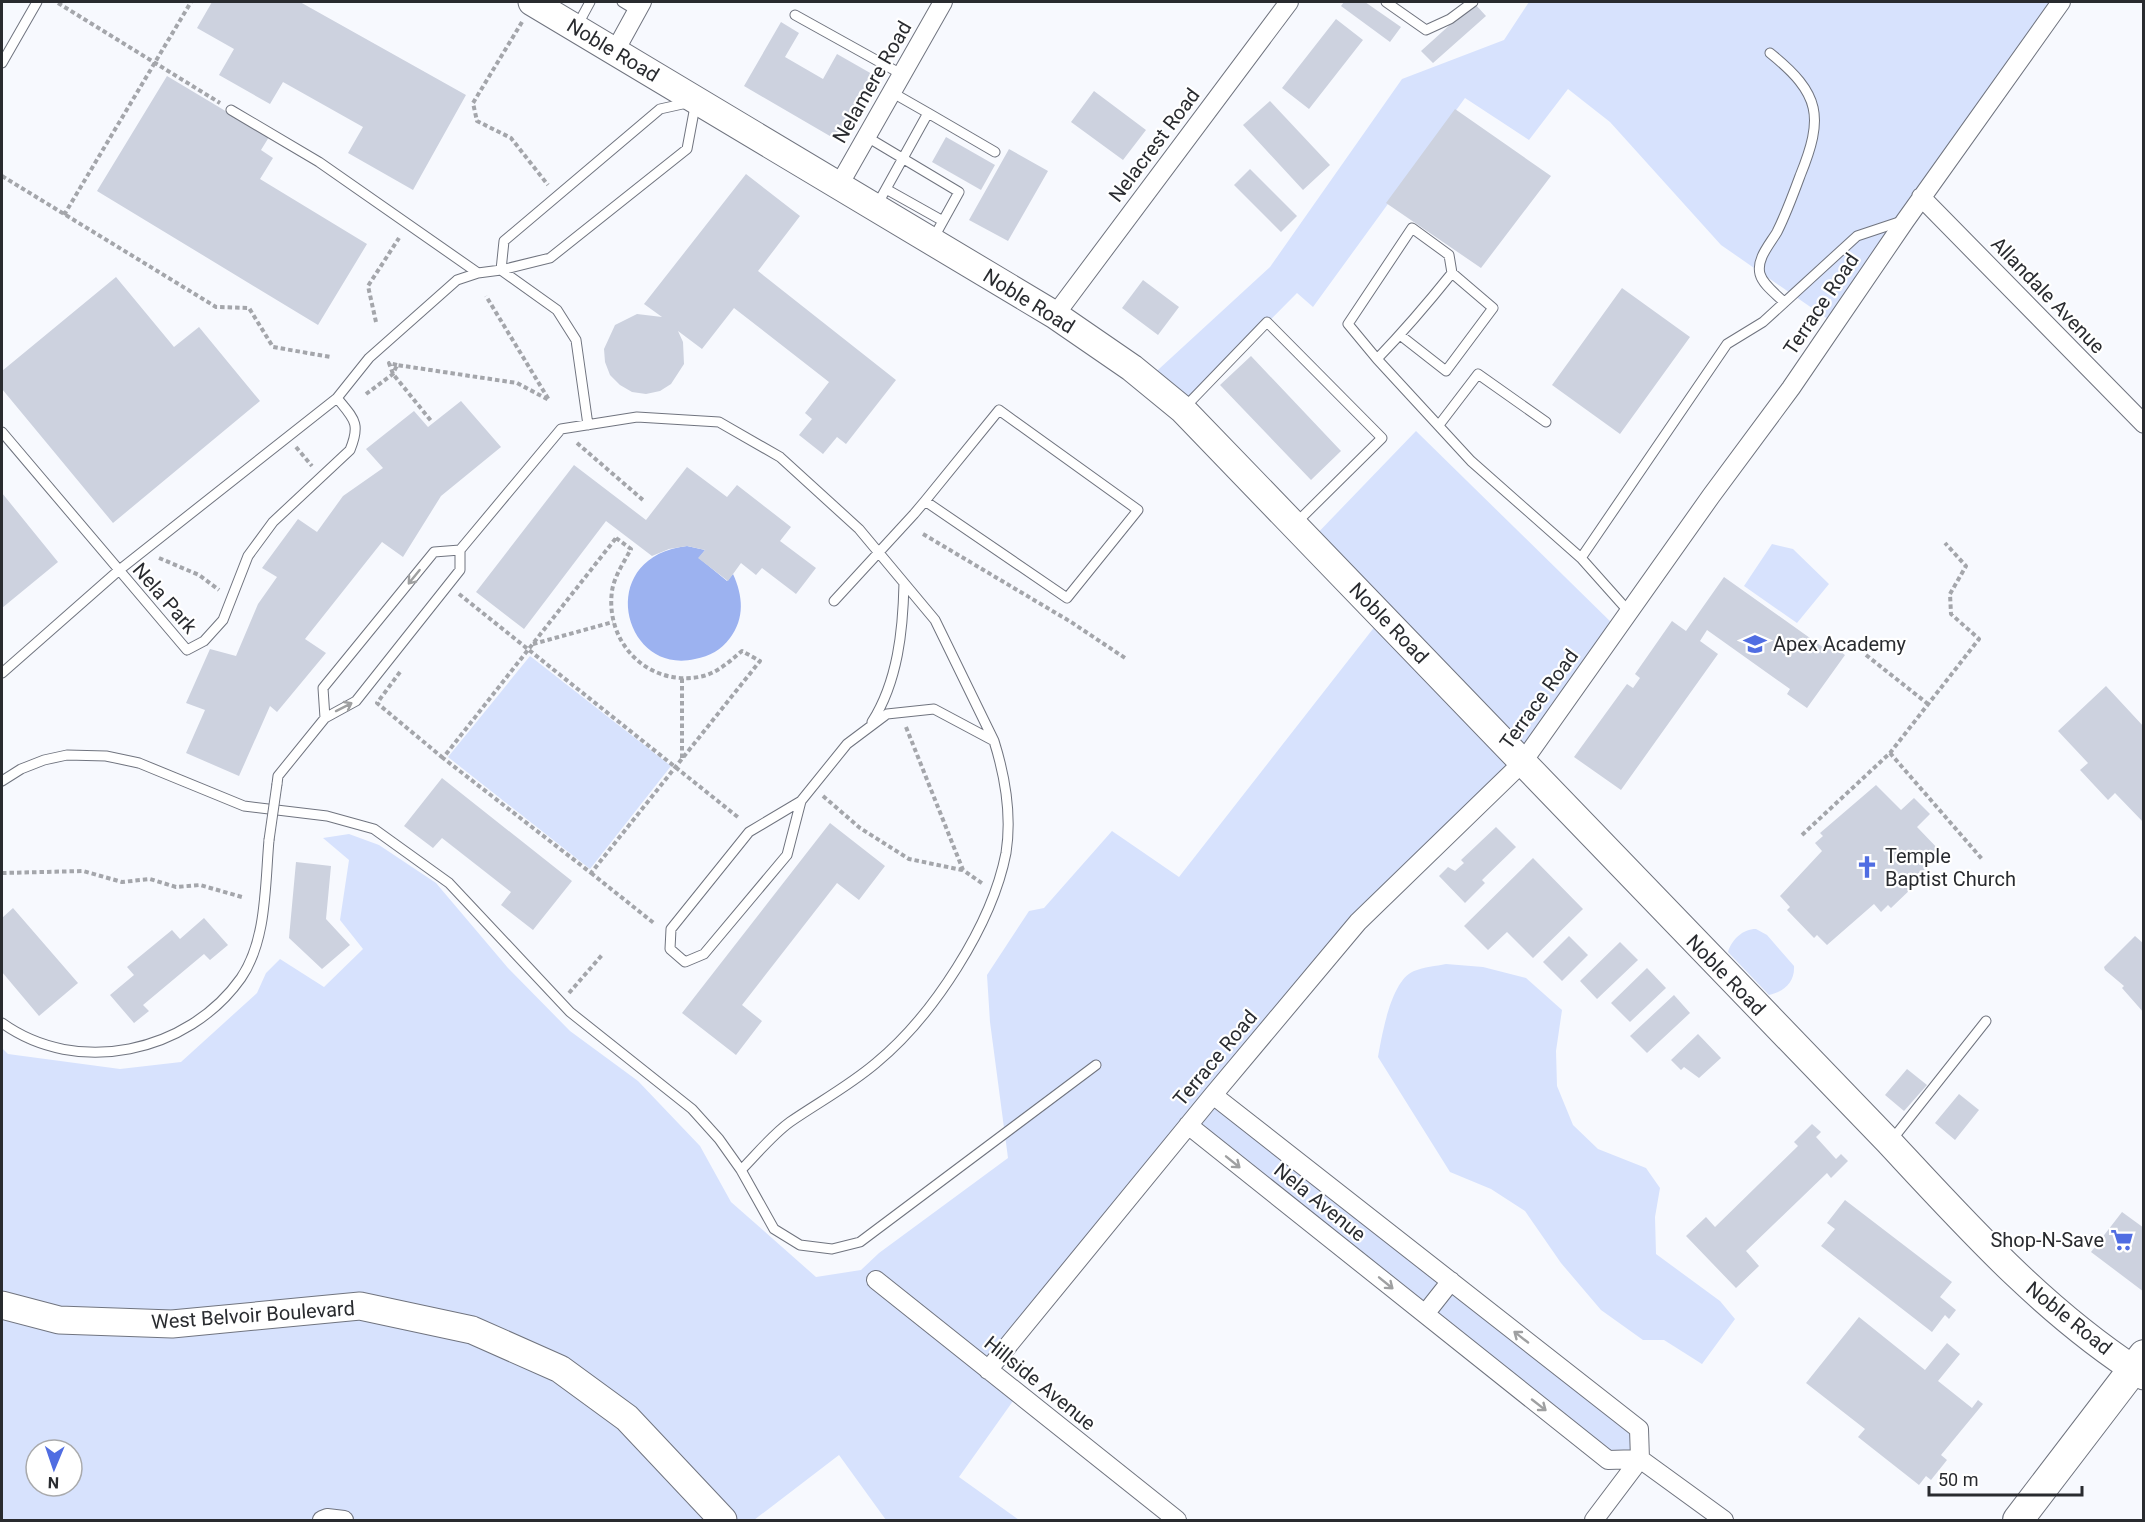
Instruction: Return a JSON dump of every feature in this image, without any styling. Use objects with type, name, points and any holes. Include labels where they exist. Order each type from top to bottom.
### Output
[{"type":"main road","name":"Noble Road","points":[[527,11],[576,28],[839,185],[881,198],[938,231],[1132,368],[1182,409],[1889,1142],[1978,1238],[2035,1293],[2140,1366]]},
{"type":"main road","name":"West Belvoir Boulevard","points":[[2,1305],[59,1320],[172,1324],[360,1306],[472,1330],[560,1369],[627,1418],[723,1521]]},
{"type":"main road","points":[[2018,1521],[2140,1366]]},
{"type":"street","name":"Nelamere Road","points":[[839,185],[943,2]]},
{"type":"street","name":"Nelacrest Road","points":[[1055,315],[1289,2]]},
{"type":"street","name":"Terrace Road","points":[[988,1370],[1188,1125],[1358,922],[1522,763],[1711,496],[1791,388],[1921,197],[2061,2]]},
{"type":"street","points":[[615,51],[634,5]]},
{"type":"street","name":"Allandale Avenue","points":[[1921,197],[2144,424]]},
{"type":"street","name":"Nela Avenue","points":[[1188,1125],[1608,1460],[1640,1460],[1639,1429],[1213,1095]]},
{"type":"street","name":"Hillside Avenue","points":[[876,1280],[1177,1521]]},
{"type":"street","points":[[1425,1314],[1451,1281]]},
{"type":"street","points":[[1594,1521],[1640,1460],[1724,1521]]},
{"type":"street","points":[[322,1521],[327,1518],[344,1521]]},
{"type":"lane","points":[[2,63],[37,2]]},
{"type":"lane","points":[[576,28],[590,2]]},
{"type":"lane","points":[[1386,2],[1426,30],[1450,19],[1473,2]]},
{"type":"lane","points":[[795,15],[903,75]]},
{"type":"lane","points":[[1770,52],[1794,72],[1809,94],[1815,112],[1816,129],[1811,149],[1778,230],[1760,261],[1760,274],[1766,284],[1784,302]]},
{"type":"lane","points":[[893,93],[995,152]]},
{"type":"lane","points":[[2,673],[118,571],[336,398],[369,358],[457,280],[478,273],[501,270],[550,258],[687,149],[696,101],[660,109],[504,241],[501,270]]},
{"type":"lane","points":[[231,110],[319,162],[478,273]]},
{"type":"lane","points":[[881,198],[927,113]]},
{"type":"lane","points":[[867,136],[959,192],[938,231]]},
{"type":"lane","points":[[1581,558],[1727,344],[1763,322],[1857,236],[1905,220]]},
{"type":"lane","points":[[1400,335],[1446,371],[1493,308],[1452,273],[1449,255],[1412,228],[1348,324],[1471,461],[1581,558],[1630,613]]},
{"type":"lane","points":[[501,270],[557,310],[576,340],[588,425]]},
{"type":"lane","points":[[1377,358],[1400,335],[1452,273]]},
{"type":"lane","points":[[1182,409],[1267,322],[1382,438],[1294,525]]},
{"type":"lane","points":[[1438,425],[1478,374],[1546,422]]},
{"type":"lane","name":"Nela Park","points":[[2,432],[187,650],[204,641],[223,620],[248,556],[273,522],[350,450],[356,436],[355,420],[336,398]]},
{"type":"lane","points":[[834,601],[925,501],[999,410],[1138,510],[1067,598],[925,501]]},
{"type":"lane","points":[[2,1023],[46,1045],[98,1051],[129,1051],[165,1040],[192,1024],[241,977],[257,941],[279,776],[325,718],[356,701],[460,570],[460,550],[561,429],[637,417],[719,422],[780,457],[859,529],[935,620],[994,741],[1006,783],[1006,851],[990,910],[939,994],[910,1031],[877,1063],[841,1090],[788,1123],[741,1170]]},
{"type":"lane","points":[[325,718],[323,688],[434,552],[460,550]]},
{"type":"lane","points":[[868,728],[882,707],[903,628],[904,583]]},
{"type":"lane","points":[[801,801],[787,855],[704,954],[685,962],[670,949],[671,929],[749,832],[801,801],[847,744],[887,714],[934,709],[994,741]]},
{"type":"lane","points":[[2,781],[21,769],[44,760],[67,755],[106,756],[139,762],[244,806],[327,816],[374,829],[449,883],[570,1012],[692,1109],[719,1139],[741,1170],[774,1229],[800,1245],[832,1249],[860,1242],[1096,1065]]},
{"type":"lane","points":[[1889,1142],[1986,1021]]},
{"type":"path","points":[[64,215],[191,2]]},
{"type":"path","points":[[58,3],[231,110]]},
{"type":"path","points":[[527,11],[472,103],[477,121],[511,138],[548,185]]},
{"type":"path","points":[[2,176],[216,308],[249,308],[273,347],[331,357]]},
{"type":"path","points":[[376,322],[368,286],[399,238]]},
{"type":"path","points":[[432,422],[393,374],[389,363],[517,383],[549,400],[486,296]]},
{"type":"path","points":[[366,394],[393,374],[397,364]]},
{"type":"path","points":[[291,442],[314,468]]},
{"type":"path","points":[[577,443],[643,500]]},
{"type":"path","points":[[923,534],[1071,622],[1125,658]]},
{"type":"path","points":[[443,758],[616,538],[631,549],[612,589],[613,622],[618,637],[632,657],[652,671],[682,678],[700,677],[723,667],[742,651],[760,662],[591,873]]},
{"type":"path","points":[[1802,835],[1890,753],[1979,639],[1951,614],[1950,594],[1966,566],[1945,543]]},
{"type":"path","points":[[159,558],[199,575],[219,590]]},
{"type":"path","points":[[452,602],[459,593],[677,766],[738,818]]},
{"type":"path","points":[[532,645],[613,622]]},
{"type":"path","points":[[1866,655],[1928,704]]},
{"type":"path","points":[[405,666],[377,703],[443,758],[655,924]]},
{"type":"path","points":[[682,678],[682,760]]},
{"type":"path","points":[[906,726],[963,870]]},
{"type":"path","points":[[1890,753],[1982,859]]},
{"type":"path","points":[[814,785],[830,805],[860,828],[909,859],[963,870],[983,884]]},
{"type":"path","points":[[2,873],[83,871],[122,882],[150,879],[176,887],[200,885],[242,897]]},
{"type":"path","points":[[569,993],[602,955]]},
{"type":"shaded area","points":[[1529,2],[2061,2],[1835,324],[1721,245],[1610,122],[1568,89],[1529,140],[1465,98],[1313,307],[1297,293],[1182,409],[1147,380],[1270,267],[1402,79],[1504,40]]},
{"type":"shaded area","points":[[1416,431],[1618,629],[1522,763],[1358,922],[1213,1095],[1639,1429],[1640,1459],[1608,1460],[1188,1126],[988,1370],[1018,1394],[959,1477],[1019,1520],[886,1520],[839,1455],[754,1520],[2,1520],[2,1048],[8,1054],[120,1069],[181,1062],[257,993],[266,973],[280,959],[324,987],[363,949],[340,920],[349,860],[323,838],[349,834],[379,845],[436,883],[508,968],[570,1031],[638,1081],[700,1146],[731,1202],[816,1277],[861,1270],[879,1253],[1008,1158],[990,1022],[987,975],[1029,911],[1044,908],[1112,831],[1179,877],[1383,616],[1310,541]]},
{"type":"shaded area","points":[[1772,544],[1793,549],[1829,584],[1797,623],[1744,586]]},
{"type":"shaded area","points":[[530,656],[671,766],[590,869],[448,757]]},
{"type":"shaded area","points":[[1756,929],[1767,935],[1794,966],[1793,977],[1788,985],[1769,995],[1728,952],[1732,943],[1739,936]]},
{"type":"shaded area","points":[[1446,964],[1483,967],[1526,978],[1562,1010],[1556,1051],[1557,1086],[1573,1125],[1598,1149],[1646,1168],[1660,1188],[1655,1217],[1656,1254],[1720,1301],[1735,1319],[1702,1364],[1664,1340],[1643,1340],[1601,1310],[1561,1263],[1525,1211],[1491,1189],[1450,1172],[1378,1057],[1389,1009],[1399,985],[1406,976],[1414,971]]},
{"type":"water","points":[[687,546],[705,550],[699,558],[727,581],[733,574],[739,590],[740,615],[730,638],[715,652],[695,659],[670,659],[650,650],[636,634],[629,613],[629,591],[638,571],[657,555]]},
{"type":"building","points":[[212,2],[300,2],[466,95],[413,190],[348,153],[363,127],[283,82],[270,104],[219,75],[234,49],[197,28]]},
{"type":"building","points":[[1344,2],[1365,2],[1401,27],[1390,42],[1341,6]]},
{"type":"building","points":[[1474,3],[1486,16],[1433,63],[1421,51]]},
{"type":"building","points":[[1336,19],[1363,40],[1309,109],[1282,88]]},
{"type":"building","points":[[781,22],[799,33],[785,57],[823,79],[837,54],[872,74],[835,139],[744,86]]},
{"type":"building","points":[[167,76],[269,137],[261,150],[273,158],[260,179],[367,244],[318,325],[97,191]]},
{"type":"building","points":[[1094,91],[1146,130],[1123,160],[1071,122]]},
{"type":"building","points":[[1270,101],[1330,165],[1303,190],[1243,125]]},
{"type":"building","points":[[1455,109],[1551,176],[1481,268],[1386,203]]},
{"type":"building","points":[[946,137],[995,165],[981,190],[932,162]]},
{"type":"building","points":[[1009,149],[1048,171],[1008,241],[969,220]]},
{"type":"building","points":[[1250,169],[1297,216],[1281,232],[1234,185]]},
{"type":"building","points":[[746,174],[800,216],[758,271],[896,380],[846,444],[837,437],[823,454],[799,435],[812,419],[805,413],[829,382],[734,308],[702,349],[678,331],[683,342],[684,364],[671,384],[660,391],[646,394],[632,392],[610,375],[605,362],[604,349],[615,325],[637,314],[662,317],[644,304]]},
{"type":"building","points":[[116,277],[174,347],[199,327],[260,401],[113,523],[2,389],[2,371]]},
{"type":"building","points":[[1143,280],[1179,307],[1158,335],[1122,308]]},
{"type":"building","points":[[1622,288],[1690,337],[1620,434],[1552,385]]},
{"type":"building","points":[[1251,356],[1341,451],[1311,480],[1220,385]]},
{"type":"building","points":[[461,401],[501,447],[441,496],[403,557],[382,542],[305,639],[326,653],[277,712],[270,706],[239,776],[186,753],[205,710],[186,703],[210,649],[236,656],[258,604],[277,577],[262,568],[298,519],[317,532],[343,496],[383,468],[366,449],[414,411],[428,427]]},
{"type":"building","points":[[574,465],[646,520],[687,467],[727,497],[737,485],[791,527],[780,541],[816,568],[796,594],[762,568],[756,575],[741,563],[728,581],[698,558],[705,550],[687,546],[669,549],[652,556],[606,521],[524,629],[476,592]]},
{"type":"building","points":[[2,493],[58,562],[2,608]]},
{"type":"building","points":[[1724,577],[1824,648],[1827,643],[1845,655],[1807,708],[1787,694],[1790,689],[1707,630],[1700,641],[1718,654],[1621,790],[1574,757],[1627,684],[1633,688],[1640,678],[1635,674],[1672,621],[1686,631]]},
{"type":"building","points":[[2106,686],[2144,727],[2144,823],[2115,793],[2108,800],[2080,770],[2088,763],[2058,731]]},
{"type":"building","points":[[442,778],[572,881],[533,930],[501,905],[511,892],[442,838],[433,848],[404,826]]},
{"type":"building","name":"Temple Baptist Church","points":[[1876,785],[1901,810],[1914,798],[1930,814],[1917,827],[1942,853],[1911,882],[1914,886],[1891,908],[1888,905],[1881,912],[1874,904],[1827,945],[1817,935],[1814,938],[1787,910],[1790,907],[1780,896],[1822,851],[1815,843],[1823,836],[1820,833]]},
{"type":"building","points":[[830,823],[885,866],[859,900],[837,883],[742,1005],[762,1021],[736,1055],[682,1013]]},
{"type":"building","points":[[1496,827],[1516,847],[1482,880],[1485,883],[1465,903],[1439,876],[1448,867],[1455,871],[1464,863],[1461,860]]},
{"type":"building","points":[[1533,858],[1583,909],[1533,958],[1507,932],[1488,950],[1464,926]]},
{"type":"building","points":[[296,862],[331,866],[326,919],[350,945],[322,969],[289,938]]},
{"type":"building","points":[[13,908],[78,983],[39,1016],[2,972],[2,918]]},
{"type":"building","points":[[204,918],[228,945],[210,960],[204,954],[143,1005],[149,1011],[134,1023],[110,995],[134,975],[127,967],[172,930],[180,939]]},
{"type":"building","points":[[1569,936],[1588,955],[1562,981],[1543,962]]},
{"type":"building","points":[[2135,936],[2144,944],[2144,1013],[2122,988],[2124,986],[2104,967]]},
{"type":"building","points":[[1620,942],[1638,960],[1597,999],[1580,981]]},
{"type":"building","points":[[1647,968],[1666,988],[1630,1022],[1611,1003]]},
{"type":"building","points":[[1674,995],[1690,1013],[1647,1053],[1630,1036]]},
{"type":"building","points":[[1698,1034],[1721,1058],[1699,1078],[1684,1067],[1681,1070],[1671,1060]]},
{"type":"building","points":[[1907,1069],[1927,1085],[1904,1111],[1885,1095]]},
{"type":"building","points":[[1959,1094],[1979,1110],[1955,1140],[1935,1123]]},
{"type":"building","points":[[1812,1124],[1821,1132],[1816,1137],[1836,1159],[1841,1154],[1848,1161],[1831,1178],[1827,1173],[1746,1251],[1759,1266],[1736,1288],[1686,1236],[1706,1217],[1715,1227],[1798,1146],[1794,1142]]},
{"type":"building","points":[[1845,1200],[1952,1282],[1940,1297],[1956,1310],[1949,1319],[1945,1315],[1932,1332],[1821,1246],[1835,1229],[1827,1223]]},
{"type":"building","name":"Shop-N-Save","points":[[2122,1212],[2144,1228],[2144,1292],[2091,1252]]},
{"type":"building","points":[[1859,1317],[1925,1370],[1947,1343],[1960,1354],[1938,1381],[1972,1408],[1978,1400],[1983,1404],[1941,1455],[1947,1460],[1931,1480],[1926,1476],[1919,1485],[1858,1437],[1865,1429],[1806,1383]]},
{"type":"place","name":"Apex Academy","points":[[1755,644]]},
{"type":"place","name":"Temple Baptist Church","points":[[1867,867]]},
{"type":"place","name":"Shop-N-Save","points":[[2122,1240]]}]
